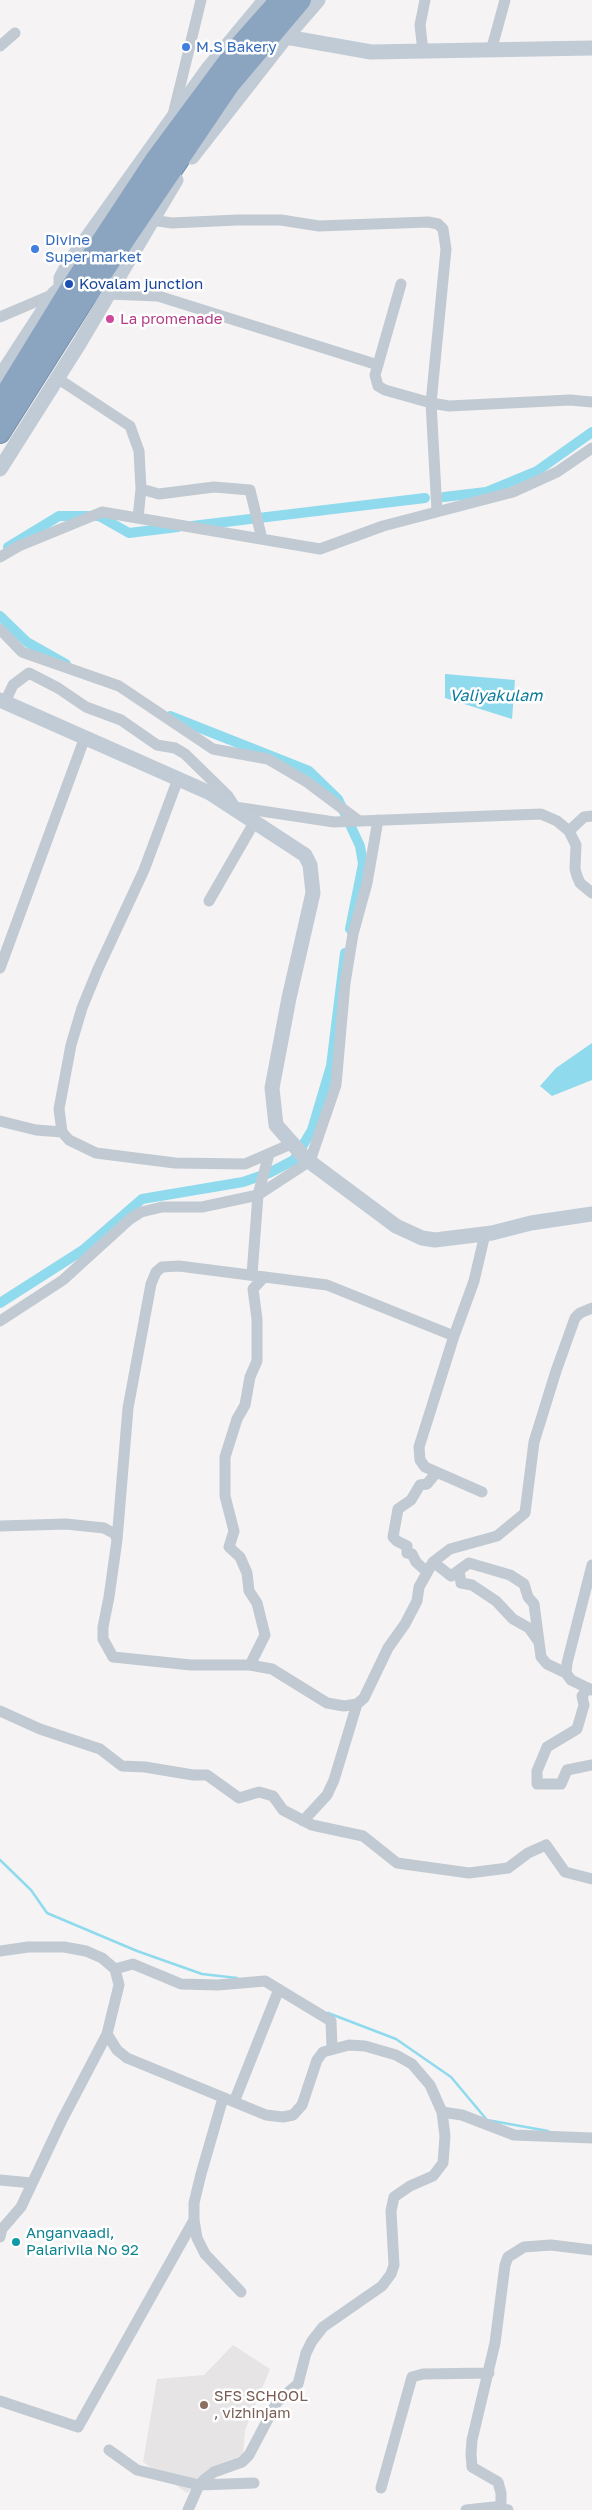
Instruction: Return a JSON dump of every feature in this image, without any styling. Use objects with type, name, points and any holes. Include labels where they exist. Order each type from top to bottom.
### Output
[{"type":"highway","points":[[0,403],[66,294],[155,160],[198,99],[241,44],[280,0]]},
{"type":"highway","points":[[0,433],[66,294],[230,84],[301,0]]},
{"type":"street","points":[[171,120],[201,0]]},
{"type":"street","points":[[66,294],[61,278],[69,263],[207,70],[265,0]]},
{"type":"street","points":[[0,469],[108,294],[151,220],[195,152],[286,37],[318,0]]},
{"type":"street","points":[[423,52],[420,25],[425,0]]},
{"type":"street","points":[[491,51],[505,0]]},
{"type":"street","points":[[0,46],[15,33]]},
{"type":"street","points":[[286,37],[371,52],[592,48]]},
{"type":"street","points":[[151,220],[172,224],[237,220],[281,220],[319,226],[428,222],[438,224],[443,229],[446,249],[431,403],[437,511]]},
{"type":"street","points":[[401,284],[375,374],[378,386],[431,403],[449,406],[570,400],[592,402]]},
{"type":"street","points":[[0,317],[66,294]]},
{"type":"street","points":[[0,377],[66,294]]},
{"type":"street","points":[[108,294],[158,296],[378,365]]},
{"type":"street","points":[[57,378],[130,426],[139,451],[141,488],[138,518]]},
{"type":"street","points":[[0,557],[19,546],[102,512],[320,549],[383,526],[513,492],[557,472],[592,448]]},
{"type":"street","points":[[141,488],[159,494],[214,487],[250,490],[262,539]]},
{"type":"street","points":[[0,629],[22,652],[119,686],[213,749],[268,759],[307,782],[359,820]]},
{"type":"street","points":[[235,808],[228,796],[185,754],[175,748],[157,745],[121,720],[86,707],[58,688],[29,673],[13,685],[3,701],[210,793],[305,855],[313,877],[313,893],[289,998],[272,1088],[276,1125],[291,1144],[308,1160],[396,1226],[422,1238],[435,1240],[485,1234],[530,1223],[592,1214]]},
{"type":"street","points":[[0,968],[85,737]]},
{"type":"street","points":[[178,779],[144,870],[82,1008],[71,1045],[59,1109],[62,1132],[69,1140],[96,1154],[174,1163],[245,1164],[291,1144]]},
{"type":"street","points":[[235,808],[334,822],[541,814],[557,821],[569,831],[576,845],[576,876],[580,883],[592,893]]},
{"type":"street","points":[[569,831],[584,817],[592,816]]},
{"type":"street","points":[[0,1321],[63,1280],[130,1219],[141,1212],[162,1207],[202,1207],[258,1195],[308,1160],[336,1085],[345,983],[353,934],[367,883],[378,820]]},
{"type":"street","points":[[209,901],[255,821]]},
{"type":"street","points":[[0,1121],[36,1130],[62,1132]]},
{"type":"street","points":[[250,1665],[265,1634],[257,1603],[249,1591],[240,1557],[229,1547],[234,1531],[225,1496],[225,1466],[232,1435],[245,1405],[250,1377],[257,1361],[257,1319],[253,1289],[258,1276],[258,1195],[269,1154]]},
{"type":"street","points":[[482,1492],[425,1467],[420,1460],[419,1447],[454,1336],[474,1281],[485,1234]]},
{"type":"street","points":[[454,1336],[327,1285],[168,1265],[156,1272],[151,1284],[128,1408],[117,1540],[103,1627],[103,1639],[113,1657],[192,1665],[250,1665],[272,1668],[327,1703],[344,1706],[357,1704],[364,1698],[388,1648],[405,1624],[417,1601],[419,1587],[430,1567],[450,1549],[497,1536],[525,1513],[534,1442],[556,1371],[575,1318],[580,1313],[592,1308]]},
{"type":"street","points":[[436,1473],[427,1484],[420,1485],[411,1500],[398,1509],[393,1537],[396,1541],[408,1546],[407,1553],[412,1554],[416,1562],[451,1576],[469,1563],[510,1575],[524,1584],[528,1597],[534,1604],[541,1656],[547,1664],[566,1673],[571,1680],[590,1689],[582,1696],[584,1705],[577,1729],[547,1747],[537,1771],[537,1784],[561,1784],[567,1770],[592,1765]]},
{"type":"street","points":[[0,1526],[40,1523],[104,1528],[113,1531],[117,1540]]},
{"type":"street","points":[[566,1673],[592,1565]]},
{"type":"street","points":[[459,1571],[461,1583],[472,1585],[496,1601],[513,1619],[529,1628],[540,1644]]},
{"type":"street","points":[[303,1820],[327,1795],[334,1780],[357,1704]]},
{"type":"street","points":[[0,1710],[40,1729],[100,1750],[122,1766],[207,1775],[240,1798],[259,1792],[272,1796],[283,1810],[312,1825],[363,1836],[397,1863],[469,1874],[508,1868],[528,1853],[546,1845],[565,1872],[592,1879]]},
{"type":"street","points":[[0,1951],[28,1947],[64,1947],[86,1951],[102,1958],[114,1969],[119,1986],[107,2034],[62,2120],[21,2207],[2,2229],[0,2238]]},
{"type":"street","points":[[114,1969],[133,1964],[181,1984],[218,1985],[265,1981],[331,2021],[332,2048]]},
{"type":"street","points":[[241,2292],[205,2254],[197,2238],[194,2203],[201,2174],[228,2100],[279,1989]]},
{"type":"street","points":[[107,2034],[117,2050],[127,2058],[266,2115],[292,2115],[302,2105],[317,2060],[323,2052],[332,2048],[349,2045],[366,2046],[396,2055],[421,2073],[438,2099],[442,2112],[445,2136],[443,2162],[433,2176],[410,2186],[394,2198],[391,2211],[394,2265],[391,2274],[382,2286],[323,2327],[312,2341],[306,2353],[298,2384],[277,2402],[248,2455],[242,2462],[214,2472],[199,2485],[188,2510]]},
{"type":"street","points":[[442,2112],[462,2115],[514,2135],[592,2138]]},
{"type":"street","points":[[0,2180],[32,2183]]},
{"type":"street","points":[[0,2401],[78,2427],[194,2220]]},
{"type":"street","points":[[466,2510],[474,2507],[504,2509],[502,2493],[498,2482],[472,2467],[472,2440],[489,2373],[508,2257],[516,2250],[538,2245],[592,2250]]},
{"type":"street","points":[[381,2488],[412,2377],[423,2374],[489,2373]]},
{"type":"street","points":[[109,2450],[137,2470],[199,2485],[254,2483]]},
{"type":"shaded area","name":"SFS SCHOOL , vizhinjam","points":[[233,2345],[270,2369],[245,2430],[243,2455],[222,2463],[187,2493],[143,2462],[157,2379],[204,2375]]},
{"type":"water","name":"Valiyakulam","points":[[445,674],[515,680],[512,719],[445,698]]},
{"type":"water","points":[[592,1043],[592,1080],[552,1096],[540,1086],[556,1068]]},
{"type":"waterway","points":[[444,497],[486,492],[537,471],[592,432]]},
{"type":"waterway","points":[[192,526],[425,498]]},
{"type":"waterway","points":[[8,547],[59,516],[99,516],[129,533],[178,527]]},
{"type":"waterway","points":[[0,616],[27,642],[66,664]]},
{"type":"waterway","points":[[170,716],[309,771],[338,799],[360,846],[363,864],[350,929]]},
{"type":"waterway","points":[[0,1303],[83,1250],[142,1199],[243,1182],[269,1173],[294,1160],[312,1130],[331,1066],[345,953]]},
{"type":"waterway","points":[[0,1860],[31,1890],[47,1913],[137,1951],[202,1974],[237,1978]]},
{"type":"waterway","points":[[328,2013],[396,2039],[451,2077],[487,2120],[548,2131]]},
{"type":"place","name":"M.S Bakery","points":[[186,47]]},
{"type":"place","name":"Divine Super market","points":[[35,249]]},
{"type":"place","name":"Kovalam junction","points":[[69,284]]},
{"type":"place","name":"La promenade","points":[[110,319]]},
{"type":"place","name":"Anganvaadi, Palarivila No 92","points":[[16,2242]]},
{"type":"place","name":"SFS SCHOOL , vizhinjam","points":[[204,2405]]}]
